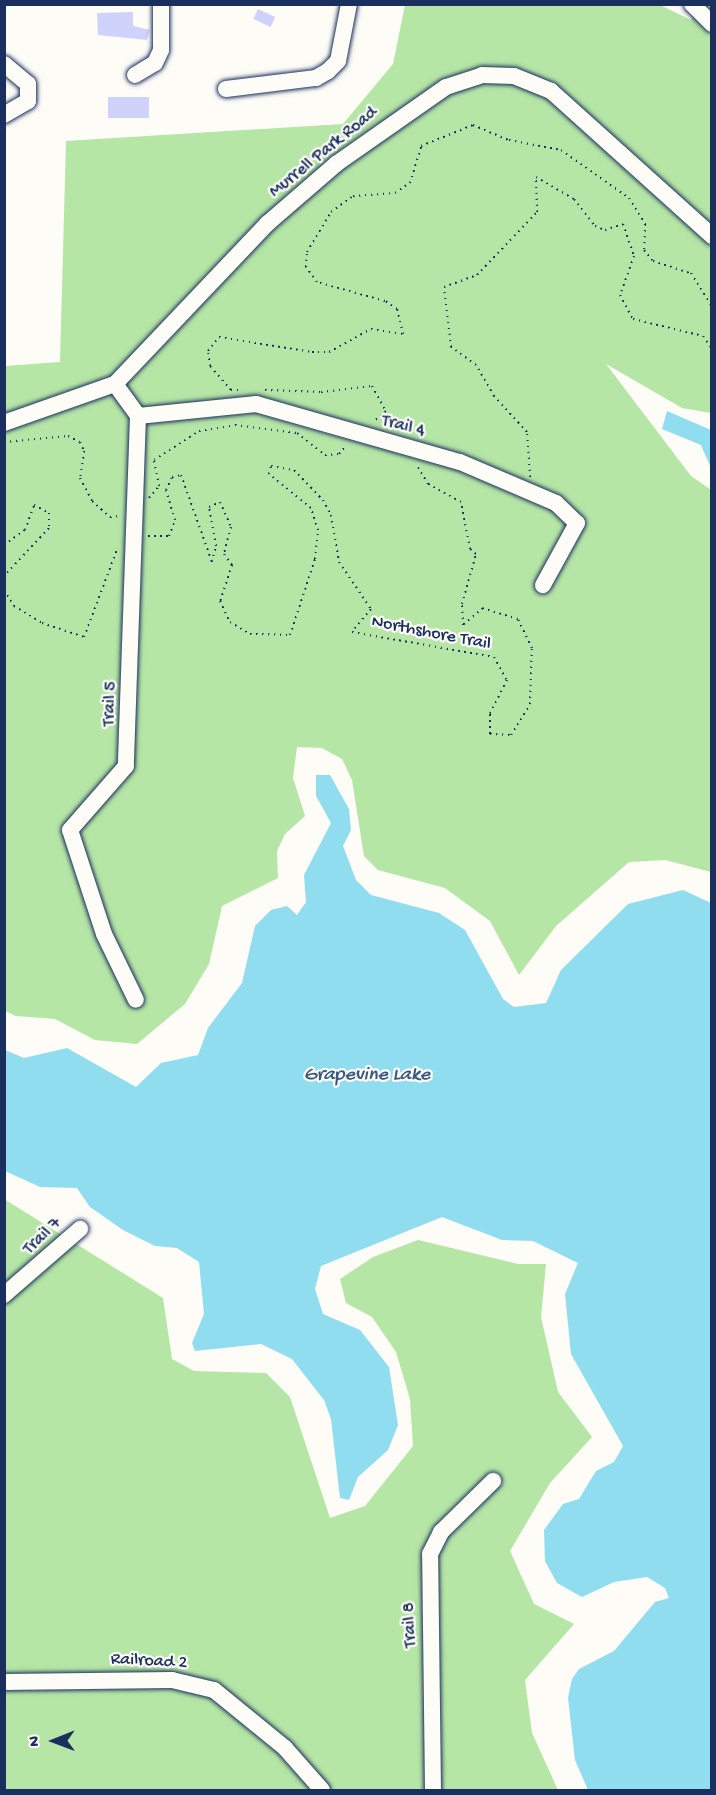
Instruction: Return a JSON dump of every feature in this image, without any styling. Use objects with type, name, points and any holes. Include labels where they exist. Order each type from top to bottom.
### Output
[{"type":"lane","points":[[135,75],[155,63],[161,50],[161,4]]},
{"type":"lane","points":[[226,89],[316,78],[328,71],[338,61],[350,4]]},
{"type":"lane","points":[[692,4],[711,24]]},
{"type":"lane","points":[[4,64],[28,84],[28,101],[4,115]]},
{"type":"lane","name":"Murrell Park Road","points":[[4,423],[115,384],[268,223],[336,164],[446,87],[482,75],[514,76],[551,91],[711,236]]},
{"type":"lane","points":[[115,384],[138,416]]},
{"type":"lane","name":"Trail 4","points":[[138,416],[256,404],[348,433],[436,456],[556,503],[577,523],[543,585]]},
{"type":"lane","name":"Trail 5","points":[[136,999],[104,934],[70,830],[126,766],[136,534],[138,416]]},
{"type":"lane","name":"Trail 7","points":[[4,1295],[80,1229]]},
{"type":"lane","name":"Trail 8","points":[[433,1791],[430,1554],[441,1532],[493,1481]]},
{"type":"lane","name":"Railroad 2","points":[[4,1682],[171,1680],[214,1690],[285,1748],[322,1791]]},
{"type":"path","points":[[241,390],[231,390],[210,366],[208,351],[219,337],[312,352],[329,352],[371,329],[403,334],[397,309],[386,301],[317,282],[306,267],[307,252],[330,212],[352,196],[395,193],[410,183],[421,147],[473,125],[509,140],[561,150],[629,198],[645,224],[644,250],[653,261],[691,273],[711,307]]},
{"type":"path","points":[[525,486],[532,470],[527,432],[494,396],[476,365],[451,347],[444,287],[477,275],[537,212],[536,177],[574,199],[595,226],[605,230],[623,224],[634,256],[620,295],[633,319],[703,336],[711,350]]},
{"type":"path","points":[[260,390],[321,392],[372,386],[386,411],[381,419],[366,422]]},
{"type":"path","points":[[4,442],[68,436],[84,451],[80,478],[92,501],[110,517],[136,507],[156,495],[154,459],[199,431],[235,425],[297,433],[325,455],[346,449],[348,433]]},
{"type":"path","name":"Northshore Trail","points":[[136,534],[159,540],[169,536],[175,520],[166,490],[171,477],[181,475],[212,561],[216,546],[209,507],[220,502],[231,527],[224,554],[232,565],[220,601],[230,622],[250,634],[290,635],[315,559],[318,530],[310,508],[269,474],[271,466],[294,470],[309,480],[327,508],[339,561],[371,609],[352,632],[494,657],[507,680],[490,714],[490,734],[511,735],[530,704],[532,648],[518,619],[483,608],[463,625],[462,604],[476,554],[470,549],[461,502],[428,484],[417,466],[436,456]]},
{"type":"path","points":[[4,545],[26,530],[34,505],[49,513],[49,528],[4,576]]},
{"type":"path","points":[[4,591],[14,606],[42,623],[84,637],[110,564],[126,532],[136,534]]},
{"type":"green space","points":[[405,5],[660,5],[691,20],[695,5],[711,5],[711,413],[682,408],[606,364],[691,476],[711,490],[711,872],[665,860],[629,862],[556,926],[519,975],[490,921],[445,888],[378,870],[364,856],[352,780],[342,759],[322,748],[297,747],[293,778],[305,816],[285,834],[277,851],[278,878],[222,906],[209,964],[185,1004],[137,1044],[95,1040],[55,1019],[16,1016],[5,1011],[5,366],[60,362],[66,141],[343,124],[393,64]]},
{"type":"green space","points":[[4,1199],[163,1298],[172,1359],[194,1371],[266,1373],[290,1397],[330,1518],[365,1506],[413,1446],[410,1399],[396,1352],[372,1317],[346,1303],[340,1279],[373,1257],[418,1240],[518,1264],[546,1264],[541,1317],[558,1392],[592,1437],[550,1483],[510,1551],[534,1604],[574,1624],[525,1680],[532,1733],[558,1790],[5,1790]]},
{"type":"water","points":[[667,411],[711,430],[711,468],[701,445],[662,429]]},
{"type":"water","name":"Grapevine Lake","points":[[316,775],[330,775],[349,809],[351,830],[343,846],[356,880],[371,895],[439,913],[465,930],[503,999],[514,1007],[546,1003],[561,970],[628,904],[683,890],[711,903],[711,1790],[588,1790],[575,1760],[568,1698],[572,1679],[579,1669],[614,1651],[655,1602],[669,1598],[665,1588],[647,1577],[614,1582],[582,1597],[557,1583],[545,1561],[544,1530],[563,1504],[579,1499],[596,1471],[614,1462],[623,1446],[571,1354],[565,1294],[578,1263],[533,1241],[502,1240],[442,1217],[321,1266],[315,1289],[323,1314],[360,1330],[389,1367],[398,1425],[388,1450],[358,1477],[349,1500],[340,1498],[331,1419],[324,1400],[292,1359],[261,1344],[195,1351],[192,1343],[204,1314],[199,1262],[177,1248],[155,1246],[123,1230],[90,1207],[77,1188],[40,1187],[5,1171],[5,1050],[24,1058],[67,1048],[136,1087],[161,1063],[198,1055],[208,1028],[242,983],[255,926],[271,910],[287,906],[297,915],[306,902],[304,875],[331,823],[316,796]]},
{"type":"building","points":[[258,9],[275,17],[271,27],[253,19]]},
{"type":"building","points":[[133,12],[133,26],[150,30],[147,40],[98,35],[97,13]]},
{"type":"building","points":[[108,97],[149,97],[149,118],[108,118]]}]
